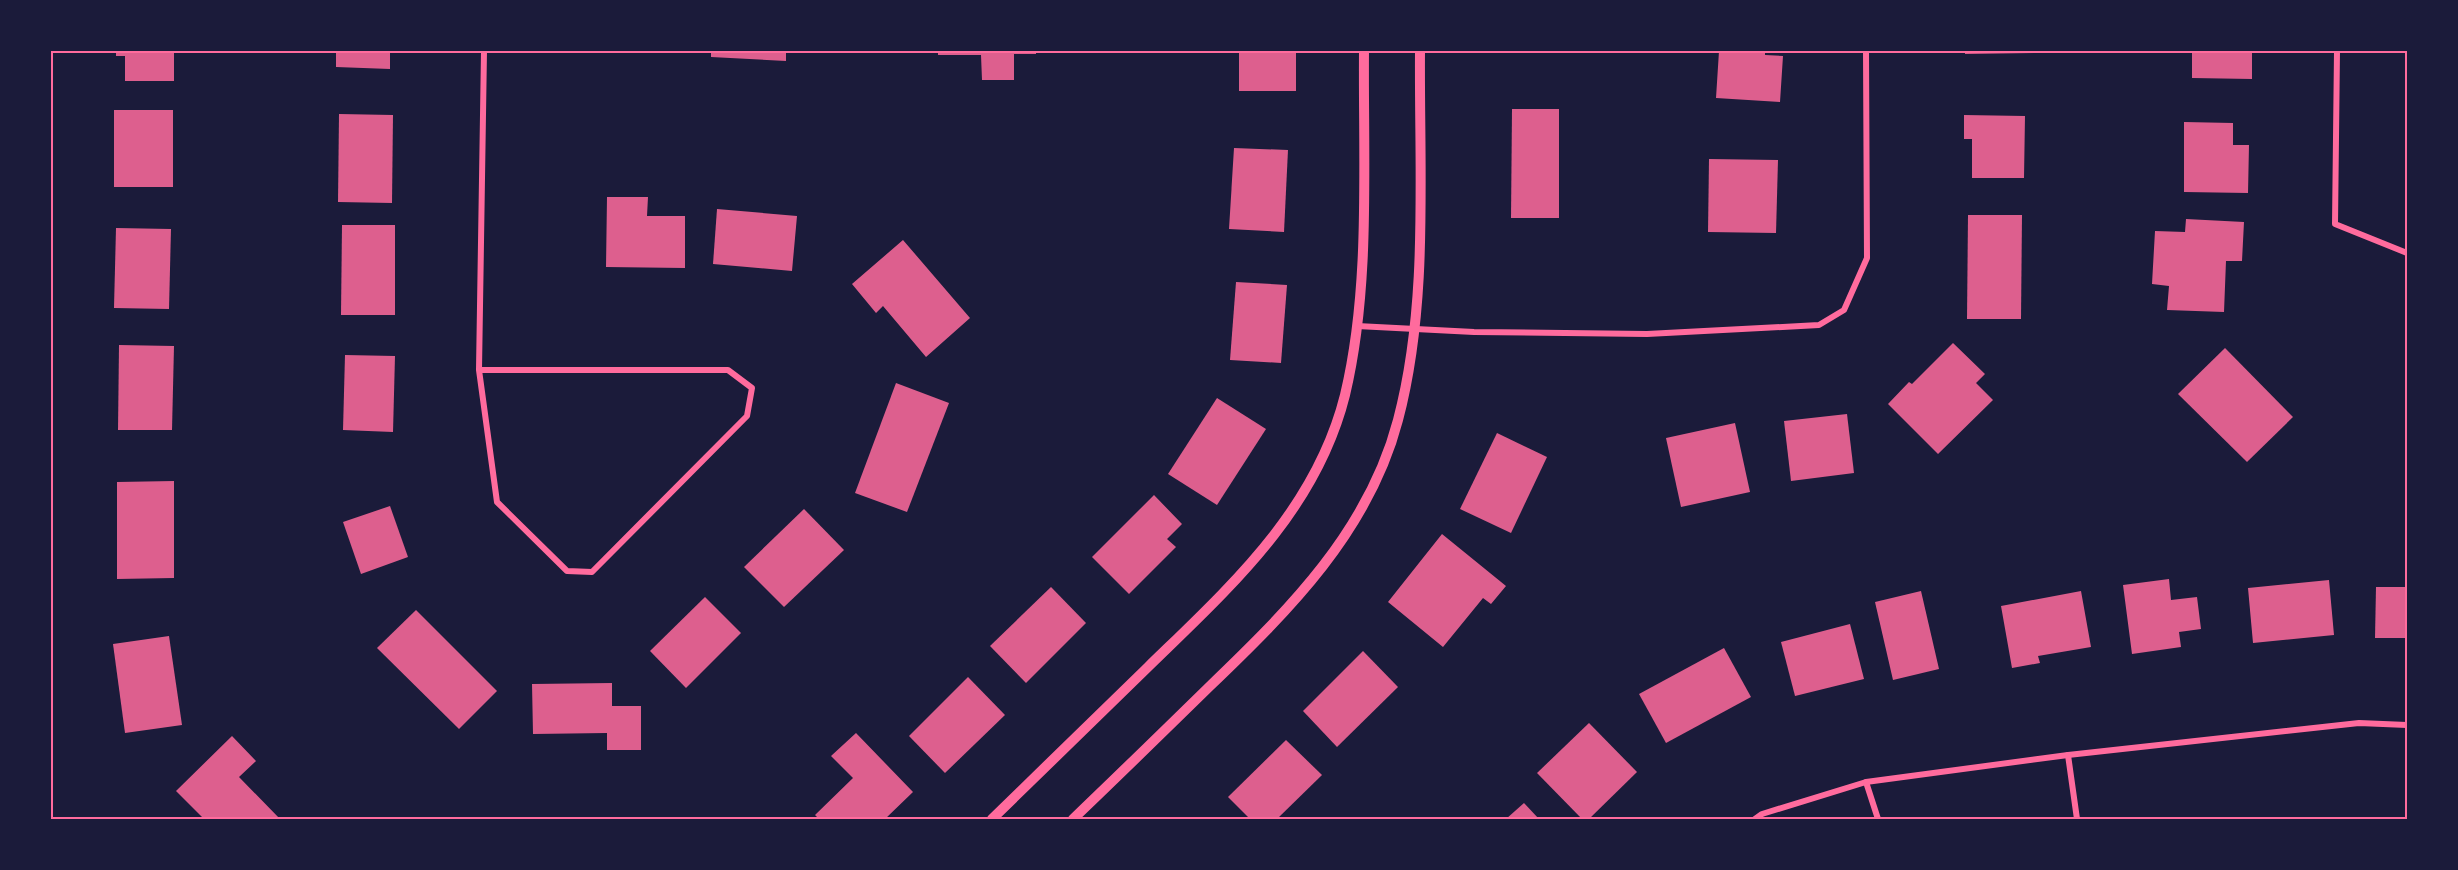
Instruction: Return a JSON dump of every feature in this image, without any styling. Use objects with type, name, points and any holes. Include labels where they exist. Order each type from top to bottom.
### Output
[{"type":"street","points":[[479,370],[728,370],[752,388],[747,416],[592,572],[567,571],[497,502],[479,370],[484,51]]},
{"type":"street","points":[[992,819],[1249,568],[1270,542],[1304,490],[1333,431],[1344,396],[1357,326],[1363,228],[1364,51]]},
{"type":"street","points":[[1074,819],[1267,631],[1329,560],[1360,509],[1387,453],[1405,388],[1415,329],[1419,261],[1420,51]]},
{"type":"street","points":[[1357,326],[1647,334],[1819,325],[1844,310],[1867,258],[1866,51]]},
{"type":"street","points":[[2337,51],[2335,224],[2407,254]]},
{"type":"street","points":[[1755,819],[1762,814],[1866,782],[2068,755],[2359,723],[2407,725]]},
{"type":"street","points":[[2068,755],[2077,819]]},
{"type":"street","points":[[1866,782],[1878,819]]},
{"type":"building","points":[[116,51],[174,51],[174,81],[125,81],[125,56],[116,56]]},
{"type":"building","points":[[336,51],[390,51],[390,69],[336,67]]},
{"type":"building","points":[[711,51],[786,51],[786,61],[711,57]]},
{"type":"building","points":[[938,51],[1036,51],[1036,54],[1014,54],[1014,80],[982,80],[981,55],[938,55]]},
{"type":"building","points":[[1239,51],[1296,51],[1296,91],[1239,91]]},
{"type":"building","points":[[1719,51],[1765,51],[1765,55],[1783,56],[1780,102],[1716,98]]},
{"type":"building","points":[[1965,51],[2034,51],[2034,53],[1965,54]]},
{"type":"building","points":[[2192,51],[2252,51],[2252,79],[2192,78]]},
{"type":"building","points":[[1512,109],[1559,109],[1559,218],[1511,218]]},
{"type":"building","points":[[114,110],[173,110],[173,187],[114,187]]},
{"type":"building","points":[[339,114],[393,115],[392,203],[338,202]]},
{"type":"building","points":[[1964,115],[2025,116],[2024,178],[1972,178],[1972,139],[1964,139]]},
{"type":"building","points":[[2184,122],[2233,123],[2233,145],[2249,145],[2248,193],[2184,192]]},
{"type":"building","points":[[1234,148],[1288,150],[1284,232],[1229,229]]},
{"type":"building","points":[[1709,159],[1778,160],[1776,233],[1708,232]]},
{"type":"building","points":[[607,197],[648,197],[647,216],[685,216],[685,268],[606,267]]},
{"type":"building","points":[[717,209],[797,216],[792,271],[713,264]]},
{"type":"building","points":[[1968,215],[2022,215],[2021,319],[1967,319]]},
{"type":"building","points":[[2186,219],[2244,222],[2242,261],[2226,261],[2224,312],[2167,310],[2169,286],[2152,284],[2155,231],[2185,232]]},
{"type":"building","points":[[342,225],[395,225],[395,315],[341,315]]},
{"type":"building","points":[[116,228],[171,229],[169,309],[114,308]]},
{"type":"building","points":[[903,240],[970,318],[926,357],[883,306],[876,313],[852,284]]},
{"type":"building","points":[[1236,282],[1287,285],[1281,363],[1230,360]]},
{"type":"building","points":[[1953,343],[1985,374],[1976,383],[1993,400],[1938,454],[1888,404],[1909,382],[1912,384]]},
{"type":"building","points":[[119,345],[174,346],[172,430],[118,430]]},
{"type":"building","points":[[2225,348],[2293,417],[2247,462],[2178,394]]},
{"type":"building","points":[[345,355],[395,356],[393,432],[343,430]]},
{"type":"building","points":[[896,383],[949,403],[907,512],[855,493]]},
{"type":"building","points":[[1217,398],[1266,429],[1217,505],[1168,474]]},
{"type":"building","points":[[1847,414],[1854,473],[1791,481],[1784,421]]},
{"type":"building","points":[[1735,423],[1750,492],[1681,507],[1666,438]]},
{"type":"building","points":[[1497,433],[1547,457],[1511,533],[1460,509]]},
{"type":"building","points":[[174,481],[174,578],[117,579],[117,482]]},
{"type":"building","points":[[1154,495],[1182,524],[1167,539],[1176,547],[1129,594],[1092,557]]},
{"type":"building","points":[[390,506],[408,557],[361,574],[343,522]]},
{"type":"building","points":[[804,509],[844,550],[784,607],[744,567]]},
{"type":"building","points":[[1442,534],[1506,586],[1491,604],[1483,598],[1443,647],[1388,602]]},
{"type":"building","points":[[2169,579],[2171,600],[2197,597],[2201,629],[2179,632],[2181,647],[2132,654],[2123,585]]},
{"type":"building","points":[[2329,580],[2334,635],[2253,643],[2248,588]]},
{"type":"building","points":[[1051,587],[1086,623],[1026,683],[990,646]]},
{"type":"building","points":[[2376,587],[2407,587],[2407,638],[2375,638]]},
{"type":"building","points":[[1921,591],[1939,669],[1893,680],[1875,602]]},
{"type":"building","points":[[2081,591],[2091,647],[2038,656],[2040,663],[2012,668],[2001,606]]},
{"type":"building","points":[[705,597],[741,633],[686,688],[650,651]]},
{"type":"building","points":[[416,610],[497,691],[459,729],[377,648]]},
{"type":"building","points":[[1850,624],[1864,679],[1795,696],[1781,642]]},
{"type":"building","points":[[169,636],[182,725],[125,733],[113,644]]},
{"type":"building","points":[[1724,648],[1751,697],[1666,743],[1639,694]]},
{"type":"building","points":[[1363,651],[1398,687],[1337,747],[1303,711]]},
{"type":"building","points":[[968,677],[1005,715],[945,773],[909,736]]},
{"type":"building","points":[[612,683],[612,706],[641,706],[641,750],[607,750],[607,733],[533,734],[532,684]]},
{"type":"building","points":[[1589,723],[1637,772],[1589,819],[1582,819],[1537,773]]},
{"type":"building","points":[[856,733],[913,792],[885,819],[819,819],[815,815],[853,778],[831,756]]},
{"type":"building","points":[[232,736],[256,761],[239,777],[280,819],[204,819],[176,791]]},
{"type":"building","points":[[1286,740],[1322,775],[1277,819],[1250,819],[1228,797]]},
{"type":"building","points":[[1524,803],[1539,819],[1506,819]]}]
